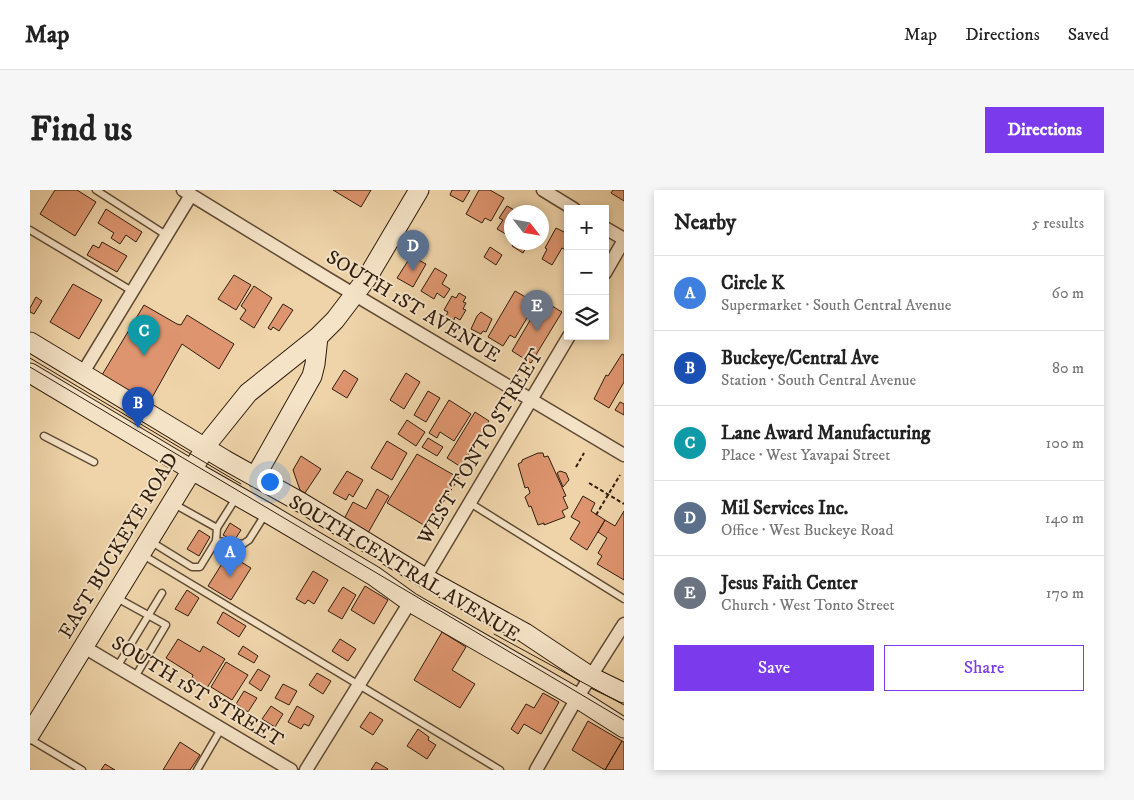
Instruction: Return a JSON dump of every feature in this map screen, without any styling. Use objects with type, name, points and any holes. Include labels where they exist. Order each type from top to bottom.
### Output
[{"type":"main road","name":"EAST BUCKEYE ROAD","points":[[30,734],[144,546],[224,421],[248,393],[318,337],[355,295],[419,190]]},
{"type":"main road","points":[[255,477],[312,376],[316,364],[318,337]]},
{"type":"main road","name":"SOUTH CENTRAL AVENUE","points":[[30,342],[82,374],[198,459],[238,495],[374,576],[410,602],[577,698],[624,728]]},
{"type":"main road","name":"SOUTH CENTRAL AVENUE","points":[[30,373],[198,459],[255,477],[425,578],[524,633],[591,677],[624,693]]},
{"type":"main road","points":[[577,698],[587,699],[624,716]]},
{"type":"street","points":[[543,190],[567,205]]},
{"type":"street","points":[[82,374],[166,235],[187,192]]},
{"type":"street","name":"SOUTH 1ST AVENUE","points":[[187,192],[355,295],[624,455]]},
{"type":"street","points":[[609,231],[624,240],[609,266]]},
{"type":"street","name":"WEST TONTO STREET","points":[[425,578],[567,340]]},
{"type":"street","points":[[306,770],[410,602]]},
{"type":"street","points":[[536,770],[577,698],[624,624]]},
{"type":"street","name":"SOUTH 1ST STREET","points":[[84,647],[291,770]]},
{"type":"lane","points":[[96,190],[166,235]]},
{"type":"lane","points":[[30,230],[132,291]]},
{"type":"lane","points":[[44,436],[94,462]]},
{"type":"lane","points":[[144,546],[192,567],[200,567],[216,541],[217,528],[238,495]]},
{"type":"lane","points":[[172,502],[217,528]]},
{"type":"lane","points":[[470,503],[624,599]]},
{"type":"lane","points":[[216,541],[243,544],[249,540],[266,512]]},
{"type":"lane","points":[[144,546],[358,684],[500,770]]},
{"type":"lane","points":[[117,667],[162,593]]},
{"type":"lane","points":[[114,596],[166,626],[135,677]]},
{"type":"lane","points":[[197,770],[221,729]]},
{"type":"lane","points":[[30,739],[82,770]]},
{"type":"path","points":[[576,466],[584,453]]},
{"type":"path","points":[[596,515],[620,475]]},
{"type":"path","points":[[589,484],[624,504]]},
{"type":"building","points":[[55,190],[77,190],[96,202],[75,236],[40,214]]},
{"type":"building","points":[[333,190],[371,190],[361,207]]},
{"type":"building","points":[[452,190],[470,190],[463,202],[450,195]]},
{"type":"building","points":[[479,190],[490,190],[504,198],[491,221],[485,218],[482,223],[466,214]]},
{"type":"building","points":[[613,190],[624,190],[624,201],[611,193]]},
{"type":"building","points":[[106,209],[142,232],[136,242],[126,235],[120,244],[111,238],[114,233],[98,223]]},
{"type":"building","points":[[504,210],[504,233],[497,229],[503,220],[499,218]]},
{"type":"building","points":[[556,228],[564,232],[564,249],[562,248],[552,265],[542,259],[546,250],[549,250],[549,241]]},
{"type":"building","points":[[102,242],[127,256],[117,272],[87,255],[93,245],[99,248]]},
{"type":"building","points":[[490,247],[502,255],[496,265],[484,257]]},
{"type":"building","points":[[411,256],[426,264],[413,287],[397,278]]},
{"type":"building","points":[[435,268],[447,275],[442,284],[450,289],[444,298],[437,293],[434,299],[421,291]]},
{"type":"building","points":[[234,275],[251,285],[236,310],[218,299]]},
{"type":"building","points":[[73,284],[102,300],[79,339],[50,322]]},
{"type":"building","points":[[254,286],[272,298],[254,328],[240,319],[246,310],[241,306]]},
{"type":"building","points":[[515,291],[536,303],[515,338],[510,335],[503,346],[488,337]]},
{"type":"building","points":[[459,293],[466,297],[463,302],[466,303],[463,309],[466,310],[460,320],[455,317],[454,320],[446,316],[448,312],[444,310],[452,296],[456,298]]},
{"type":"building","points":[[36,297],[42,301],[34,314],[30,312],[30,308]]},
{"type":"building","points":[[542,300],[562,312],[531,363],[512,351]]},
{"type":"building","points":[[283,304],[293,310],[279,331],[273,327],[271,330],[268,328]]},
{"type":"building","points":[[144,305],[181,325],[187,315],[234,344],[219,369],[182,344],[149,403],[102,375]]},
{"type":"building","points":[[481,312],[492,319],[486,332],[483,331],[481,334],[471,329]]},
{"type":"building","points":[[622,354],[624,355],[624,382],[609,408],[594,399],[606,375],[608,376]]},
{"type":"building","points":[[344,370],[358,379],[347,398],[332,389]]},
{"type":"building","points":[[406,373],[420,382],[404,409],[390,400]]},
{"type":"building","points":[[428,391],[440,398],[426,422],[414,415]]},
{"type":"building","points":[[449,400],[471,414],[454,441],[440,432],[437,438],[429,433]]},
{"type":"building","points":[[620,402],[624,404],[624,415],[615,410]]},
{"type":"building","points":[[475,412],[489,421],[461,467],[447,458]]},
{"type":"building","points":[[407,420],[425,432],[416,446],[398,434]]},
{"type":"building","points":[[428,438],[443,447],[437,456],[422,447]]},
{"type":"building","points":[[387,441],[407,453],[392,480],[371,468]]},
{"type":"building","points":[[538,453],[543,453],[544,457],[548,456],[566,496],[563,497],[568,508],[562,511],[565,517],[544,525],[544,523],[538,525],[531,506],[529,507],[525,497],[530,493],[528,487],[525,488],[518,464],[522,460]]},
{"type":"building","points":[[417,454],[459,478],[427,527],[387,503]]},
{"type":"building","points":[[301,456],[321,469],[305,493],[300,490],[293,470]]},
{"type":"building","points":[[347,471],[363,480],[353,497],[349,494],[346,500],[333,493]]},
{"type":"building","points":[[560,471],[566,473],[569,480],[563,487],[557,473]]},
{"type":"building","points":[[377,489],[389,496],[368,533],[344,519],[353,502],[366,509]]},
{"type":"building","points":[[583,496],[595,503],[591,511],[605,520],[587,550],[570,539],[580,522],[571,517]]},
{"type":"building","points":[[624,511],[624,580],[597,564],[602,556],[598,553],[607,538],[598,532],[605,520],[615,526]]},
{"type":"building","points":[[230,523],[241,530],[234,541],[223,535]]},
{"type":"building","points":[[199,530],[210,537],[199,556],[187,549]]},
{"type":"building","points":[[228,554],[251,568],[231,600],[208,586]]},
{"type":"building","points":[[313,571],[328,580],[314,604],[308,600],[305,604],[296,599]]},
{"type":"building","points":[[365,586],[388,600],[374,624],[351,610]]},
{"type":"building","points":[[343,587],[356,595],[342,619],[328,611]]},
{"type":"building","points":[[187,590],[199,598],[188,616],[175,609]]},
{"type":"building","points":[[223,612],[246,626],[239,637],[217,623]]},
{"type":"building","points":[[442,632],[466,647],[452,670],[475,684],[460,708],[414,680]]},
{"type":"building","points":[[178,639],[200,652],[203,646],[225,659],[207,688],[192,678],[193,675],[166,658]]},
{"type":"building","points":[[340,639],[356,649],[348,661],[332,651]]},
{"type":"building","points":[[243,646],[258,656],[254,663],[238,654]]},
{"type":"building","points":[[226,662],[248,675],[232,700],[211,687]]},
{"type":"building","points":[[258,669],[270,676],[261,691],[249,683]]},
{"type":"building","points":[[317,673],[331,681],[323,694],[309,685]]},
{"type":"building","points":[[283,684],[297,691],[289,705],[275,698]]},
{"type":"building","points":[[244,691],[257,698],[248,712],[236,704]]},
{"type":"building","points":[[543,693],[559,702],[541,734],[524,724],[518,734],[511,729],[526,704],[534,708]]},
{"type":"building","points":[[271,706],[283,714],[275,727],[262,719]]},
{"type":"building","points":[[297,706],[314,716],[309,726],[304,724],[301,729],[288,722]]},
{"type":"building","points":[[370,712],[383,720],[373,735],[360,727]]},
{"type":"building","points":[[588,721],[622,741],[605,770],[572,750]]},
{"type":"building","points":[[418,729],[429,737],[428,740],[436,745],[427,759],[407,746]]},
{"type":"building","points":[[622,741],[624,742],[624,770],[605,770]]},
{"type":"building","points":[[180,742],[200,755],[190,770],[163,770]]},
{"type":"building","points":[[376,762],[388,769],[371,770]]},
{"type":"building","points":[[105,764],[115,770],[101,770]]},
{"type":"tram line","points":[[30,358],[241,484]]},
{"type":"tram line","points":[[30,367],[624,720]]},
{"type":"tram line","points":[[494,634],[624,705]]},
{"type":"place","name":"Mil Services Inc.","points":[[413,271]]},
{"type":"place","name":"Jesus Faith Center","points":[[537,331]]},
{"type":"place","name":"Lane Award Manufacturing","points":[[144,356]]},
{"type":"place","name":"Buckeye/Central Ave","points":[[138,428]]},
{"type":"place","name":"Circle K","points":[[230,577]]}]
